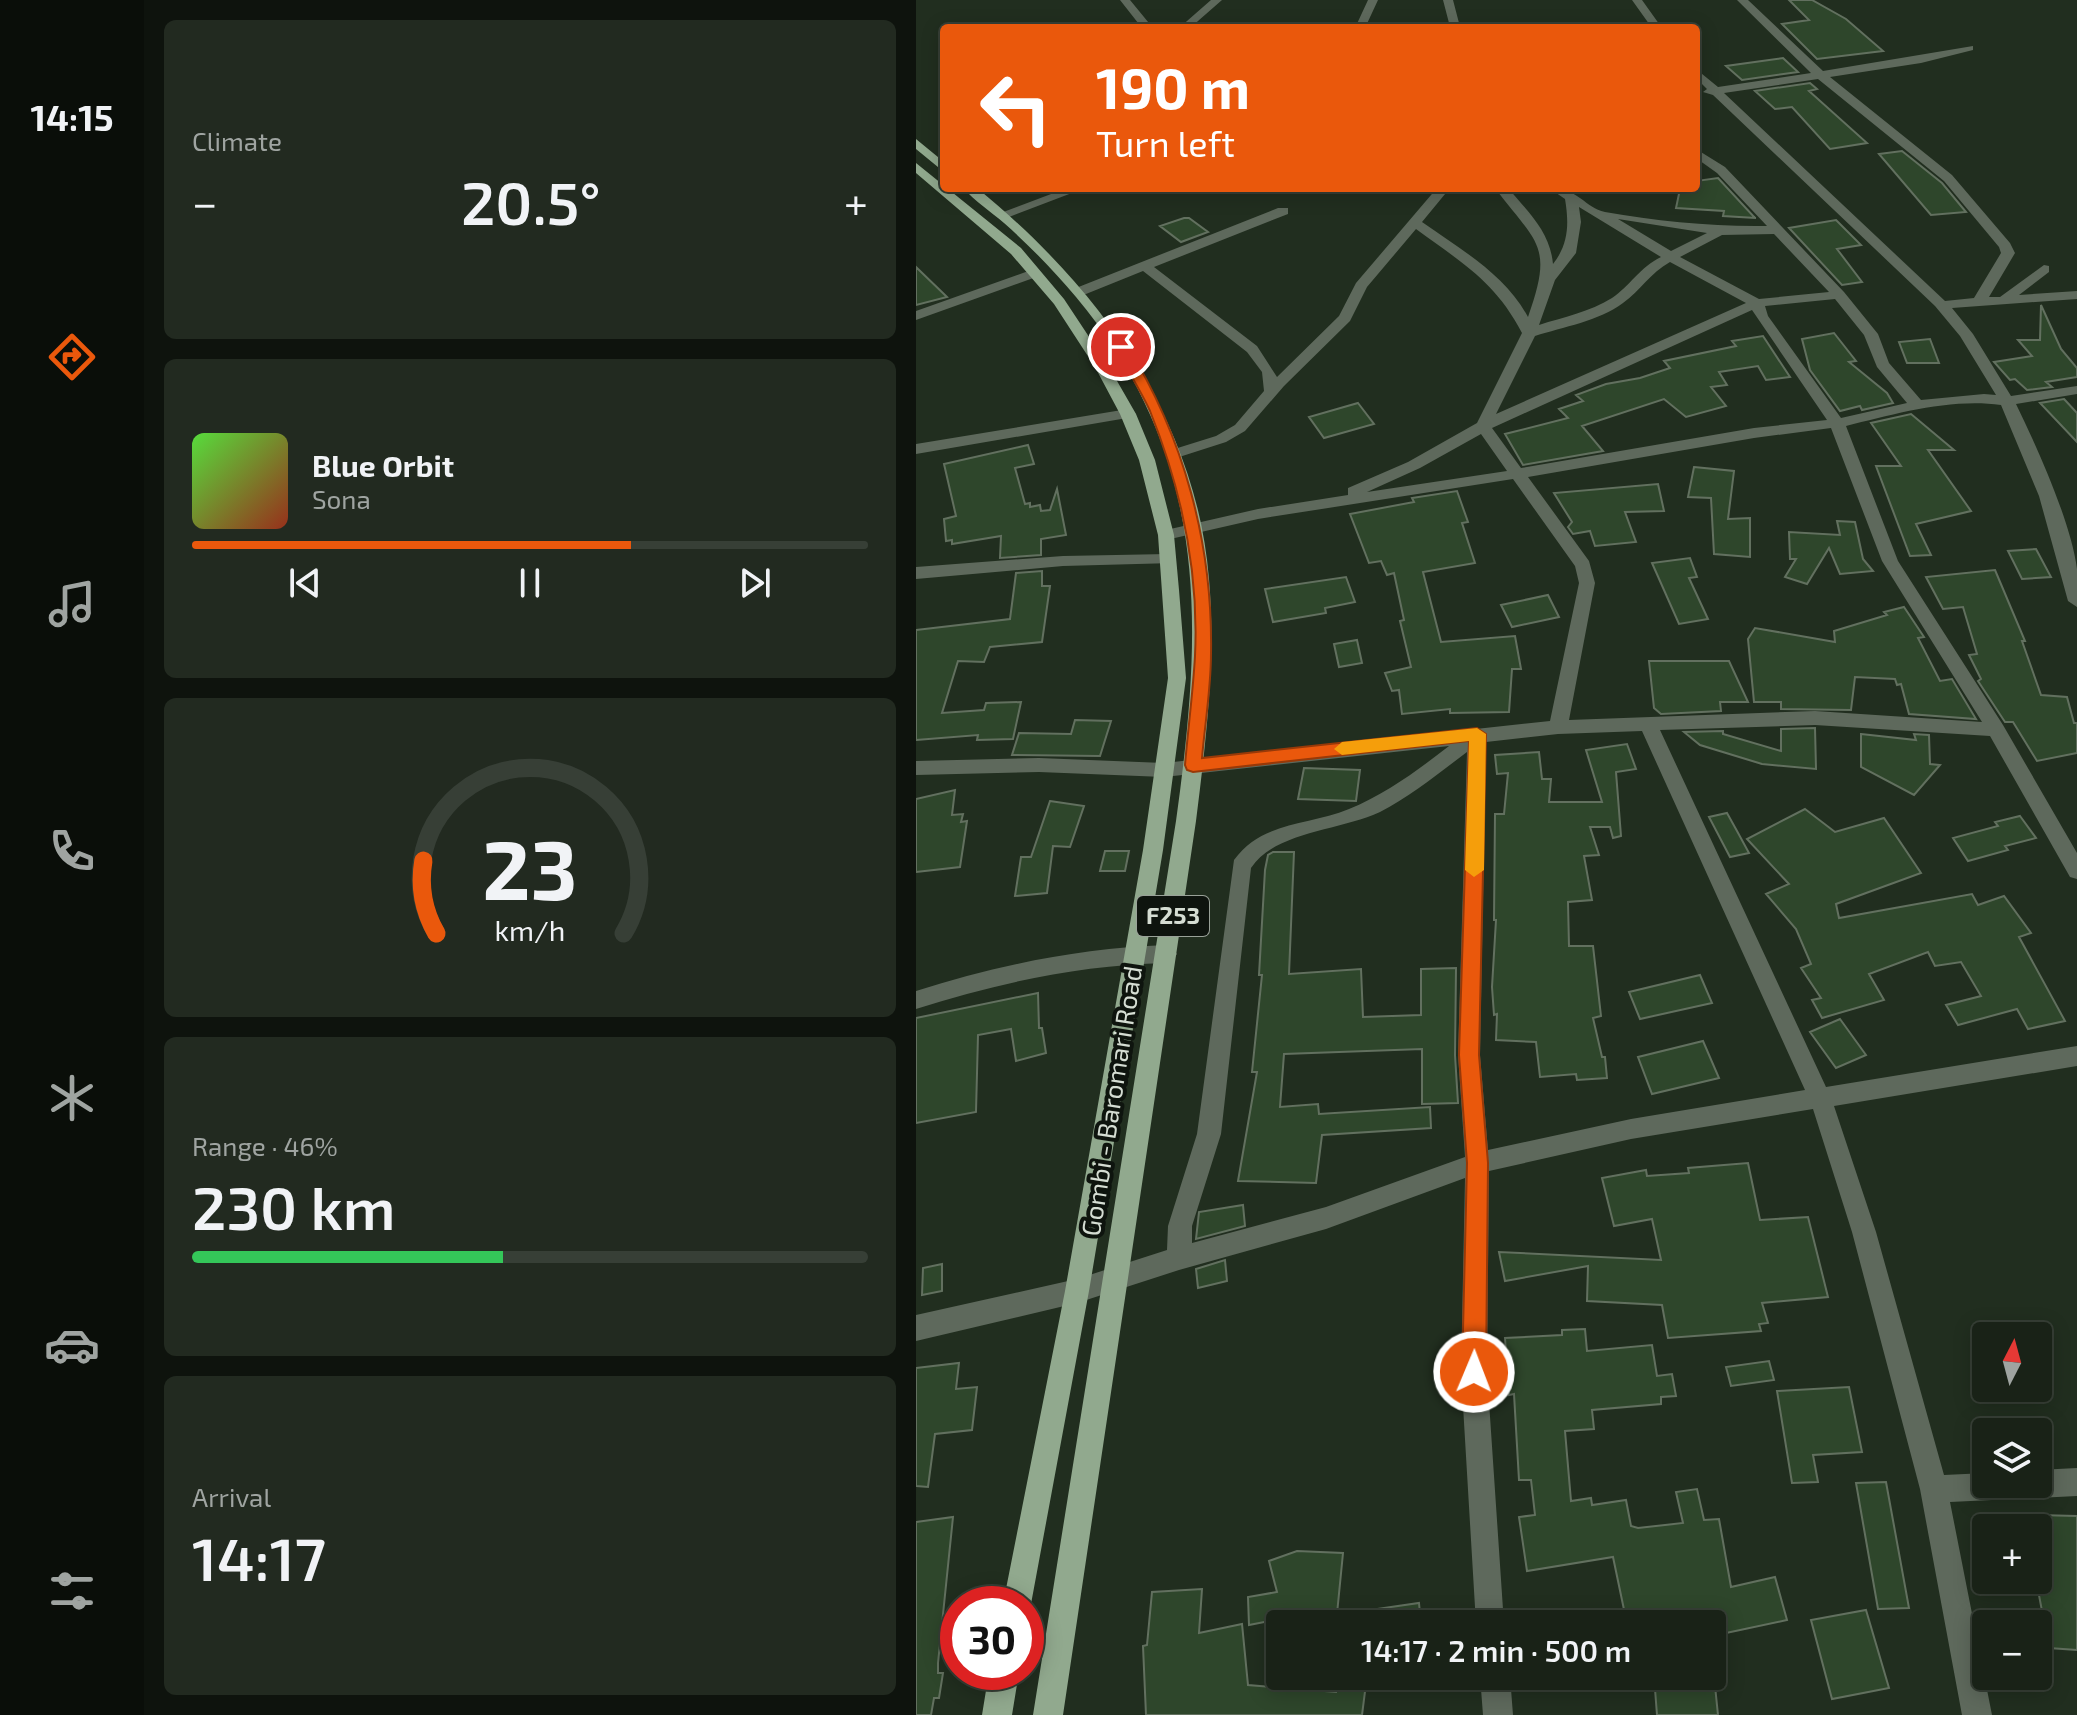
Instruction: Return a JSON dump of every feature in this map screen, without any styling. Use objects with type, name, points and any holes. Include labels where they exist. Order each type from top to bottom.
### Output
[{"type":"main road","points":[[916,143],[940,164]]},
{"type":"main road","name":"Gombi - Baromari Road","points":[[916,167],[940,187]]},
{"type":"main road","name":"Gombi - Baromari Road","points":[[946,192],[1016,251],[1077,327],[1128,414],[1147,460],[1166,535],[1177,678],[1136,954],[1077,1291],[1020,1586]]},
{"type":"main road","name":"Gombi - Baromari Road","points":[[974,192],[1004,214],[1081,291],[1121,347],[1155,409],[1173,454],[1194,529],[1203,609],[1203,656],[1193,765],[1048,1715]]},
{"type":"main road","points":[[997,1715],[1001,1690]]},
{"type":"street","points":[[1125,0],[1145,24]]},
{"type":"street","points":[[1189,24],[1217,0]]},
{"type":"street","points":[[1362,24],[1373,0]]},
{"type":"street","points":[[1448,0],[1454,24]]},
{"type":"street","points":[[1637,0],[1654,24]]},
{"type":"street","points":[[1742,0],[1820,75],[1948,178],[2005,246],[2008,253],[2004,263],[1979,302]]},
{"type":"street","points":[[1700,91],[1716,93],[1921,60],[1969,48]]},
{"type":"street","points":[[1700,76],[1841,206],[1942,305],[1966,334],[2007,401],[2044,485],[2077,601]]},
{"type":"street","points":[[1700,158],[1721,170],[1839,295],[1871,334],[1882,364],[1917,405]]},
{"type":"street","points":[[1004,214],[1067,192]]},
{"type":"street","points":[[1173,454],[1221,439],[1240,428],[1271,391],[1345,318],[1361,286],[1440,192]]},
{"type":"street","points":[[1504,192],[1540,234],[1545,248],[1548,279]]},
{"type":"street","points":[[1562,192],[1600,212],[1670,258],[1757,303],[1761,316],[1837,423],[1890,561],[1996,730],[2077,871]]},
{"type":"street","points":[[1483,426],[1529,333],[1548,279],[1569,253],[1575,222],[1571,197]]},
{"type":"street","points":[[1081,291],[1283,211]]},
{"type":"street","points":[[1600,212],[1720,231],[1777,230]]},
{"type":"street","points":[[1413,221],[1488,276],[1513,302],[1529,333]]},
{"type":"street","points":[[1529,333],[1603,309],[1620,299],[1649,268],[1720,231]]},
{"type":"street","points":[[1143,265],[1252,349],[1269,372],[1271,391]]},
{"type":"street","points":[[2004,300],[2044,269]]},
{"type":"street","points":[[916,316],[1034,273]]},
{"type":"street","points":[[1335,501],[1414,465],[1483,426],[1757,303],[1839,295]]},
{"type":"street","points":[[1942,305],[2077,295]]},
{"type":"street","points":[[1166,535],[1335,501],[1754,433],[1837,423],[1917,405],[1984,398],[2007,401],[2077,390]]},
{"type":"street","points":[[916,449],[1128,414]]},
{"type":"street","points":[[1483,426],[1583,565],[1587,583],[1558,727]]},
{"type":"street","points":[[916,573],[1063,561],[1168,559]]},
{"type":"street","points":[[916,768],[1039,765],[1164,770],[1558,727],[1815,718],[1996,730]]},
{"type":"street","points":[[1649,726],[1821,1100],[1864,1232],[1934,1489],[1977,1715]]},
{"type":"street","points":[[1477,734],[1469,1055],[1477,1163],[1474,1372],[1489,1610]]},
{"type":"street","points":[[1179,1258],[1180,1226],[1209,1134],[1241,866],[1251,848],[1285,833],[1373,808],[1418,780],[1477,734]]},
{"type":"street","points":[[916,1000],[1059,963],[1136,954],[1166,954]]},
{"type":"street","points":[[916,1328],[1077,1291],[1179,1258],[1326,1218],[1477,1163],[1631,1129],[2077,1056]]},
{"type":"street","points":[[1934,1489],[2077,1482]]},
{"type":"street","points":[[1496,1690],[1498,1715]]},
{"type":"building","points":[[1789,0],[1812,0],[1846,19],[1883,51],[1817,59],[1782,24],[1809,20]]},
{"type":"building","points":[[1783,58],[1798,72],[1742,80],[1726,66]]},
{"type":"building","points":[[1810,83],[1817,89],[1809,91],[1867,143],[1830,149],[1792,107],[1775,109],[1755,91]]},
{"type":"building","points":[[1902,151],[1942,183],[1966,212],[1931,215],[1879,154]]},
{"type":"building","points":[[1718,178],[1755,218],[1723,216],[1724,211],[1676,208],[1679,192],[1700,192],[1700,180]]},
{"type":"building","points":[[1189,218],[1208,232],[1181,242],[1160,226]]},
{"type":"building","points":[[1836,220],[1861,245],[1837,249],[1862,282],[1842,285],[1789,228]]},
{"type":"building","points":[[916,267],[947,297],[916,305]]},
{"type":"building","points":[[2041,305],[2061,349],[2077,368],[2077,377],[2046,382],[2052,387],[2027,390],[2015,379],[2010,380],[1994,362],[2032,356],[2018,340],[2040,340]]},
{"type":"building","points":[[1834,333],[1856,361],[1849,362],[1887,393],[1893,403],[1840,411],[1810,370],[1802,339]]},
{"type":"building","points":[[1763,336],[1790,377],[1766,380],[1758,366],[1719,372],[1727,385],[1711,387],[1726,406],[1686,417],[1664,399],[1582,426],[1603,451],[1523,465],[1505,434],[1568,418],[1559,409],[1583,401],[1576,395],[1670,368],[1664,361],[1736,346],[1732,341]]},
{"type":"building","points":[[1930,339],[1939,363],[1907,363],[1899,342]]},
{"type":"building","points":[[2064,399],[2077,413],[2077,442],[2040,403]]},
{"type":"building","points":[[1358,403],[1374,424],[1324,438],[1309,417]]},
{"type":"building","points":[[1911,414],[1954,450],[1928,450],[1971,511],[1916,524],[1931,555],[1910,556],[1876,466],[1901,466],[1871,423]]},
{"type":"building","points":[[1028,445],[1034,464],[1015,468],[1025,504],[1030,503],[1030,507],[1040,505],[1041,511],[1050,510],[1057,489],[1066,535],[1041,539],[1041,555],[1000,558],[1001,536],[952,544],[952,540],[946,541],[944,519],[956,516],[944,464]]},
{"type":"building","points":[[1694,467],[1734,471],[1728,519],[1750,518],[1750,557],[1714,554],[1711,498],[1688,497]]},
{"type":"building","points":[[1658,484],[1664,511],[1625,512],[1636,542],[1595,546],[1590,531],[1573,534],[1568,527],[1572,522],[1554,493]]},
{"type":"building","points":[[1457,491],[1468,522],[1462,523],[1475,563],[1423,572],[1441,642],[1515,636],[1521,669],[1512,669],[1509,712],[1450,713],[1450,709],[1402,714],[1399,690],[1392,691],[1385,673],[1411,667],[1400,621],[1404,620],[1394,573],[1387,575],[1381,561],[1369,563],[1350,514],[1414,502],[1412,498]]},
{"type":"building","points":[[1837,521],[1855,522],[1863,559],[1873,571],[1840,574],[1829,548],[1807,584],[1785,577],[1796,559],[1790,559],[1789,532],[1840,535]]},
{"type":"building","points":[[2036,549],[2051,577],[2022,579],[2008,551]]},
{"type":"building","points":[[1690,558],[1697,577],[1689,578],[1708,619],[1679,624],[1652,563]]},
{"type":"building","points":[[1995,570],[2025,641],[2022,641],[2041,695],[2067,697],[2074,723],[2077,723],[2077,753],[2037,761],[2013,722],[2005,722],[1978,681],[1981,679],[1969,655],[1977,654],[1963,607],[1943,609],[1926,577]]},
{"type":"building","points":[[1042,571],[1042,586],[1050,586],[1042,642],[990,647],[984,662],[958,661],[942,713],[984,710],[986,703],[1021,702],[1013,739],[977,740],[978,735],[916,740],[916,630],[1010,619],[1016,573]]},
{"type":"building","points":[[1346,577],[1355,602],[1325,608],[1326,613],[1273,622],[1265,589]]},
{"type":"building","points":[[1548,595],[1559,617],[1512,627],[1501,605]]},
{"type":"building","points":[[1904,607],[1924,637],[1918,638],[1940,681],[1952,679],[1976,719],[1909,714],[1901,684],[1897,685],[1895,679],[1855,677],[1851,710],[1781,709],[1781,702],[1754,702],[1748,639],[1755,628],[1835,642],[1834,631]]},
{"type":"building","points":[[1357,640],[1362,663],[1339,667],[1334,644]]},
{"type":"building","points":[[1649,661],[1729,661],[1748,702],[1720,702],[1721,711],[1661,714],[1654,708]]},
{"type":"building","points":[[1075,720],[1111,721],[1100,756],[1012,755],[1019,733],[1071,734]]},
{"type":"building","points":[[1815,728],[1816,769],[1762,764],[1700,745],[1684,732],[1723,731],[1723,734],[1781,751],[1781,729]]},
{"type":"building","points":[[1861,734],[1916,740],[1914,734],[1929,735],[1930,764],[1940,765],[1914,795],[1861,767]]},
{"type":"building","points":[[1627,744],[1636,769],[1616,772],[1621,836],[1613,838],[1610,827],[1590,827],[1599,855],[1584,856],[1592,900],[1568,902],[1569,946],[1593,946],[1601,1016],[1593,1018],[1602,1057],[1605,1057],[1607,1078],[1577,1080],[1576,1074],[1540,1077],[1536,1042],[1496,1040],[1497,1014],[1494,1015],[1492,987],[1496,920],[1495,814],[1504,814],[1508,773],[1497,774],[1495,755],[1539,752],[1542,779],[1551,779],[1549,802],[1602,802],[1586,750]]},
{"type":"building","points":[[1304,768],[1360,770],[1356,801],[1298,799]]},
{"type":"building","points":[[955,790],[952,815],[963,814],[961,822],[967,821],[960,867],[916,872],[916,799]]},
{"type":"building","points":[[1050,801],[1084,806],[1070,847],[1053,846],[1047,893],[1015,896],[1021,857],[1031,857]]},
{"type":"building","points":[[1805,809],[1835,832],[1884,818],[1921,873],[1836,904],[1839,918],[1972,894],[1978,905],[2004,896],[2031,933],[2019,937],[2065,1021],[2028,1029],[2017,1009],[1958,1025],[1946,1005],[1981,996],[1961,962],[1935,966],[1928,952],[1869,974],[1884,1000],[1822,1018],[1812,1000],[1821,998],[1801,968],[1811,964],[1796,929],[1766,894],[1789,884],[1747,839]]},
{"type":"building","points":[[1727,813],[1749,853],[1730,857],[1709,817]]},
{"type":"building","points":[[2020,816],[2036,838],[2005,846],[2008,850],[1968,861],[1953,838],[1998,826],[1995,822]]},
{"type":"building","points":[[1105,851],[1129,851],[1125,871],[1100,871]]},
{"type":"building","points":[[1273,852],[1294,852],[1289,974],[1361,969],[1363,1017],[1421,1015],[1421,969],[1456,968],[1458,1103],[1422,1104],[1422,1049],[1284,1054],[1280,1107],[1318,1104],[1319,1114],[1430,1107],[1431,1128],[1322,1135],[1316,1183],[1238,1181],[1257,1072],[1252,1072],[1262,975],[1259,975],[1265,870],[1268,855]]},
{"type":"building","points":[[1700,975],[1712,1003],[1640,1019],[1629,992]]},
{"type":"building","points":[[1038,993],[1039,1028],[1042,1028],[1046,1053],[1016,1061],[1011,1029],[978,1035],[976,1112],[916,1123],[916,1018]]},
{"type":"building","points":[[1840,1019],[1866,1055],[1836,1068],[1810,1032]]},
{"type":"building","points":[[1703,1041],[1719,1078],[1652,1094],[1638,1057]]},
{"type":"building","points":[[1748,1163],[1760,1220],[1808,1217],[1828,1297],[1762,1303],[1768,1323],[1759,1324],[1761,1331],[1668,1338],[1662,1305],[1587,1301],[1588,1266],[1505,1281],[1499,1252],[1661,1260],[1652,1219],[1614,1226],[1602,1178],[1646,1170],[1647,1176],[1689,1173],[1688,1168]]},
{"type":"building","points":[[1243,1205],[1245,1226],[1196,1239],[1199,1212]]},
{"type":"building","points":[[1225,1260],[1227,1281],[1198,1288],[1196,1269]]},
{"type":"building","points":[[942,1264],[942,1291],[922,1295],[923,1268]]},
{"type":"building","points":[[1585,1329],[1587,1351],[1652,1345],[1657,1376],[1672,1374],[1676,1396],[1661,1397],[1661,1404],[1592,1410],[1594,1429],[1565,1431],[1571,1501],[1591,1498],[1592,1505],[1626,1500],[1631,1526],[1638,1528],[1683,1523],[1676,1492],[1697,1489],[1704,1520],[1719,1519],[1731,1587],[1775,1577],[1787,1620],[1726,1633],[1726,1610],[1624,1610],[1613,1557],[1527,1571],[1519,1517],[1535,1515],[1531,1480],[1519,1480],[1514,1394],[1509,1395],[1505,1338],[1562,1335],[1562,1330]]},
{"type":"building","points":[[1769,1361],[1774,1380],[1731,1386],[1726,1367]]},
{"type":"building","points":[[959,1363],[956,1389],[977,1387],[972,1430],[935,1434],[928,1487],[916,1486],[916,1368]]},
{"type":"building","points":[[1849,1387],[1862,1452],[1813,1455],[1818,1482],[1792,1483],[1777,1391]]},
{"type":"building","points":[[1886,1482],[1909,1608],[1878,1609],[1856,1483]]},
{"type":"building","points":[[2052,1515],[2077,1516],[2077,1650],[2052,1648],[2052,1610],[2042,1610],[2039,1594],[2052,1594]]},
{"type":"building","points":[[953,1517],[946,1586],[940,1586],[940,1690],[939,1698],[934,1698],[931,1715],[916,1715],[916,1522]]},
{"type":"building","points":[[1297,1551],[1343,1553],[1337,1610],[1266,1610],[1266,1622],[1249,1625],[1248,1597],[1277,1592],[1269,1561]]},
{"type":"building","points":[[1202,1589],[1199,1633],[1242,1624],[1248,1685],[1266,1686],[1266,1690],[1365,1690],[1362,1715],[1146,1715],[1143,1646],[1147,1645],[1152,1592]]},
{"type":"building","points":[[1419,1603],[1420,1610],[1370,1610]]},
{"type":"building","points":[[1866,1610],[1889,1688],[1832,1699],[1811,1620]]},
{"type":"building","points":[[1655,1690],[1715,1690],[1718,1715],[1657,1715]]},
{"type":"slow traffic","points":[[1342,749],[1477,734],[1474,870]]},
{"type":"route","points":[[1121,347],[1155,409],[1173,454],[1194,529],[1203,609],[1203,656],[1193,765],[1477,734],[1469,1055],[1477,1163],[1474,1372]]}]
